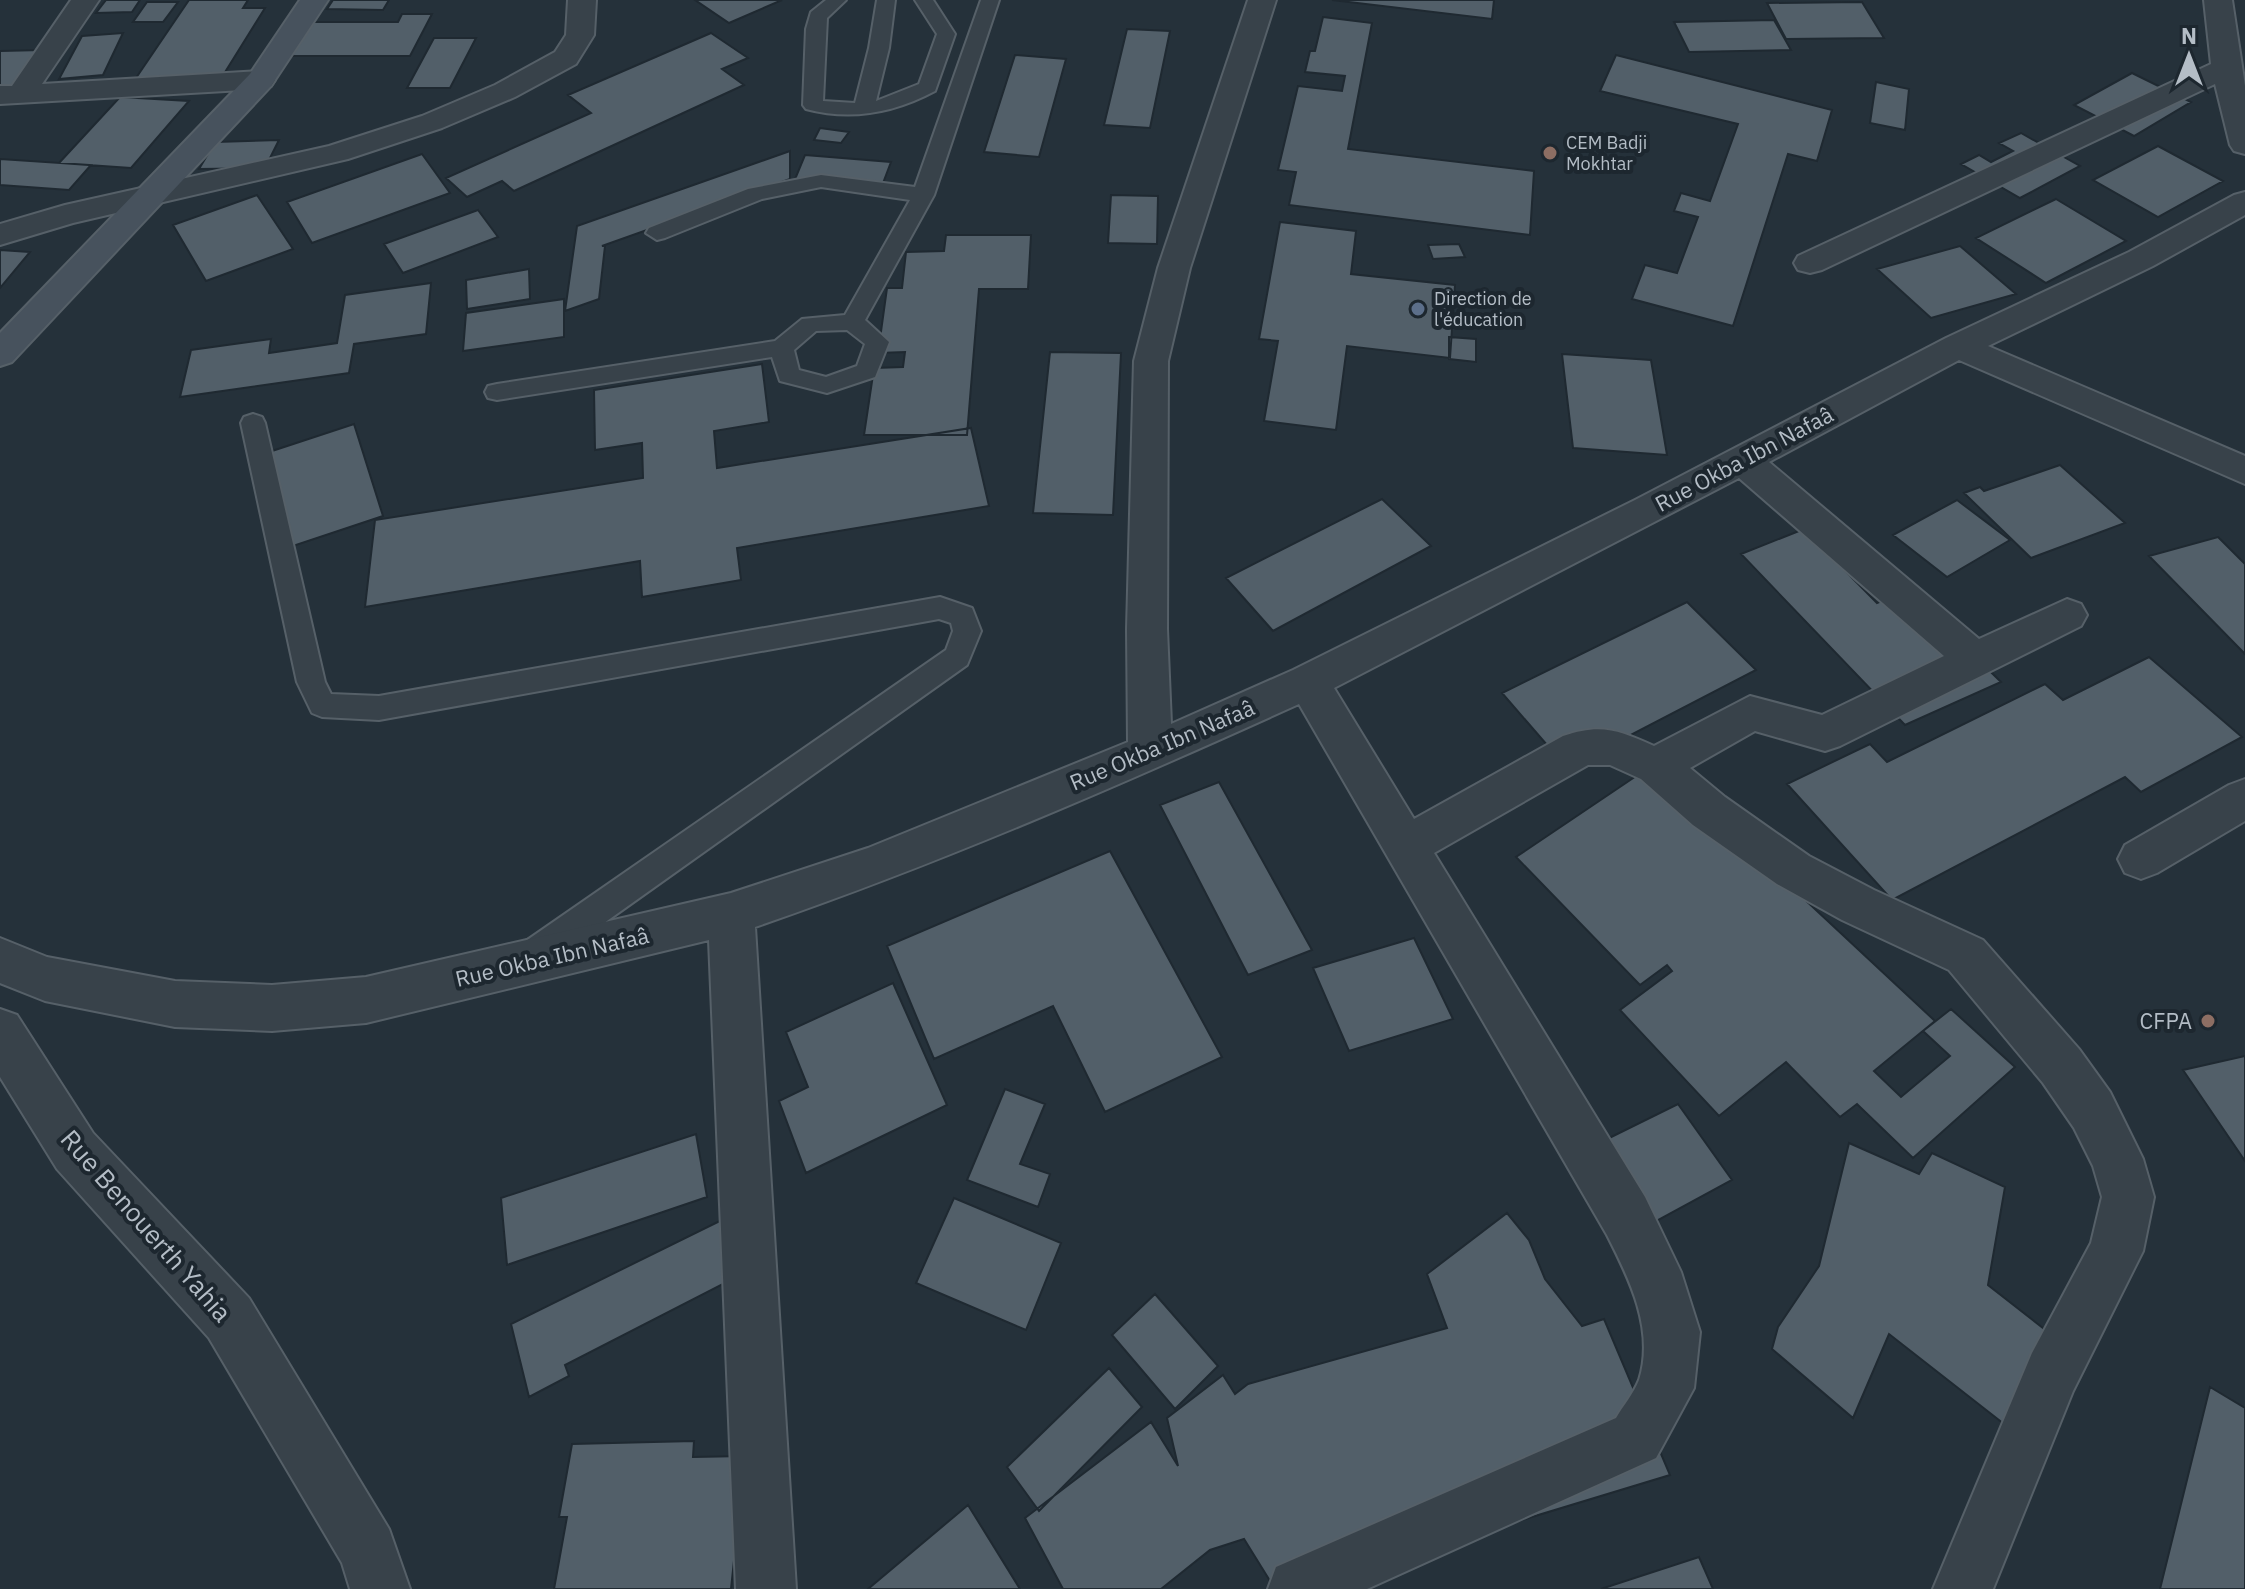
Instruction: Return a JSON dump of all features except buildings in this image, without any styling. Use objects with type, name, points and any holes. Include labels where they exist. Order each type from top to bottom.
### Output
[{"type":"street","points":[[10,95],[85,0]]},
{"type":"street","points":[[0,354],[261,80],[314,0]]},
{"type":"street","points":[[0,235],[65,215],[148,199],[337,153],[432,122],[505,91],[566,58],[580,35],[582,0]]},
{"type":"street","points":[[1150,752],[1147,613],[1151,361],[1174,268],[1262,0]]},
{"type":"street","points":[[2218,0],[2226,68],[2245,145]]},
{"type":"street","points":[[1810,263],[2226,68]]},
{"type":"street","points":[[10,95],[261,80]]},
{"type":"street","name":"Rue Okba Ibn Nafaâ","points":[[0,960],[45,979],[175,1004],[272,1008],[366,1000],[731,914],[876,865],[1150,752],[1308,682],[1958,346],[2141,259],[2245,202]]},
{"type":"street","points":[[1958,346],[2245,471]]},
{"type":"street","points":[[1742,460],[1976,660]]},
{"type":"street","points":[[1656,766],[1750,713],[1768,714],[1809,731],[1825,733],[2067,615]]},
{"type":"street","points":[[1298,1589],[1636,1438],[1666,1388],[1672,1332],[1654,1272],[1618,1203],[1308,682]]},
{"type":"street","points":[[1406,846],[1578,749],[1596,745],[1615,748],[1656,766],[1709,811],[1793,870],[1858,905],[1966,955],[2061,1066],[2092,1110],[2117,1159],[2128,1197],[2116,1251],[2052,1373],[1963,1589]]},
{"type":"street","points":[[2141,859],[2245,798]]},
{"type":"street","points":[[731,914],[766,1589]]},
{"type":"street","name":"Rue Benouerth Yahia","points":[[0,1032],[75,1151],[229,1318],[368,1550],[380,1589]]},
{"type":"lane","points":[[837,0],[818,16],[815,29],[813,105],[833,109],[897,104],[928,87],[946,34],[924,0]]},
{"type":"lane","points":[[864,108],[879,48],[886,0]]},
{"type":"lane","points":[[852,322],[923,195],[990,0]]},
{"type":"lane","points":[[657,233],[756,194],[821,181],[923,195]]},
{"type":"lane","points":[[497,392],[782,348],[810,324],[852,322],[877,342],[867,371],[827,385],[788,375],[782,348]]},
{"type":"lane","points":[[253,423],[311,682],[322,705],[379,708],[940,608],[962,616],[967,631],[957,657],[520,965]]},
{"type":"place","name":"CEM Badji Mokhtar","points":[[1550,153]]},
{"type":"place","name":"Direction de l'éducation","points":[[1418,309]]},
{"type":"place","name":"CFPA","points":[[2208,1021]]}]
